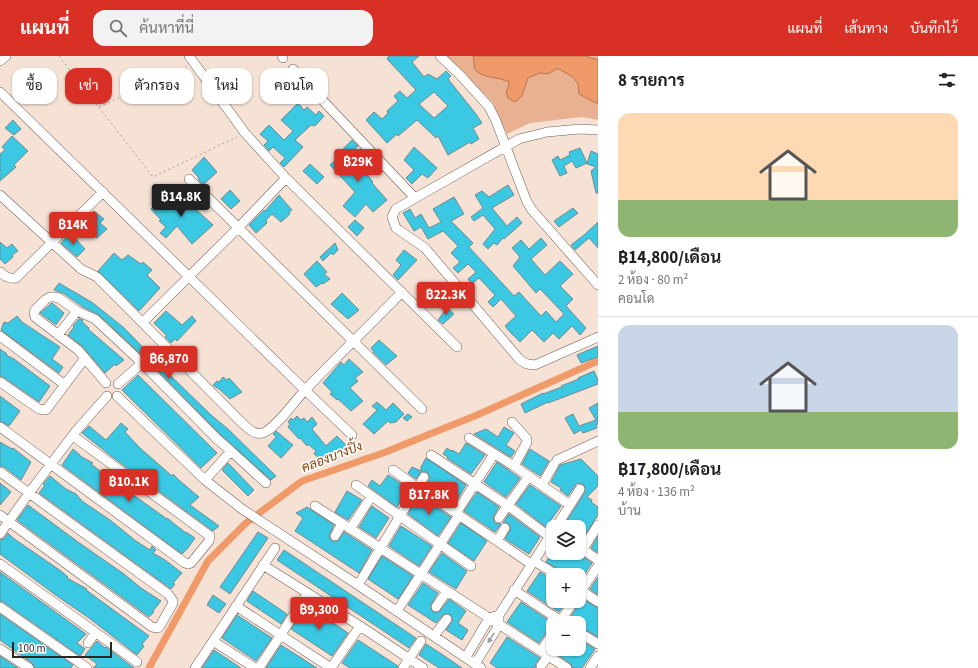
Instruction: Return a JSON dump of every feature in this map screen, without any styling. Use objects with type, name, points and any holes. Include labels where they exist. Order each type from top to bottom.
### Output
[{"type":"street","points":[[0,61],[6,56]]},
{"type":"street","points":[[440,56],[461,76],[489,107],[496,121],[526,202],[598,285]]},
{"type":"street","points":[[191,59],[245,133],[286,178],[457,347]]},
{"type":"street","points":[[0,92],[352,435]]},
{"type":"street","points":[[327,104],[415,198]]},
{"type":"street","points":[[598,130],[580,129],[547,132],[519,139],[415,198],[396,210],[392,217],[396,228],[425,248],[520,360],[527,364],[535,365],[598,337]]},
{"type":"street","points":[[189,178],[353,342],[422,408]]},
{"type":"street","points":[[143,322],[286,178]]},
{"type":"street","points":[[180,206],[198,188]]},
{"type":"street","points":[[0,272],[11,279],[16,278],[103,192]]},
{"type":"street","points":[[0,195],[81,269],[97,277],[252,432],[258,434],[273,426],[305,390],[402,292]]},
{"type":"street","points":[[106,383],[78,350],[35,317],[35,310],[45,300],[54,296],[76,310],[95,319],[142,363],[217,439],[266,483]]},
{"type":"street","points":[[58,335],[76,310]]},
{"type":"street","points":[[0,336],[65,385]]},
{"type":"street","points":[[0,382],[39,409],[43,410],[48,407],[85,358]]},
{"type":"street","points":[[118,384],[142,363]]},
{"type":"street","points":[[106,383],[113,381],[118,384],[120,389],[117,396]]},
{"type":"street","points":[[106,383],[103,390],[107,396],[117,396],[204,480],[242,509],[478,666],[500,625],[499,615],[546,542]]},
{"type":"street","points":[[0,534],[51,464],[107,396]]},
{"type":"street","points":[[512,422],[527,439],[527,442],[514,466]]},
{"type":"street","points":[[0,427],[185,563],[191,563],[209,541],[210,536],[73,436]]},
{"type":"street","points":[[469,438],[514,466],[570,505]]},
{"type":"street","points":[[542,485],[555,462],[598,441]]},
{"type":"street","points":[[204,480],[231,451]]},
{"type":"street","points":[[397,611],[440,544],[494,454]]},
{"type":"street","points":[[431,455],[476,483],[546,531]]},
{"type":"street","points":[[393,470],[497,541],[532,563],[546,570]]},
{"type":"street","points":[[0,472],[168,594],[173,603],[160,626],[158,628],[152,626],[0,515]]},
{"type":"street","points":[[499,518],[529,476]]},
{"type":"street","points":[[358,585],[424,477]]},
{"type":"street","points":[[356,485],[471,566]]},
{"type":"street","points":[[560,520],[580,489]]},
{"type":"street","points":[[335,536],[346,526],[371,497]]},
{"type":"street","points":[[315,506],[567,668]]},
{"type":"street","points":[[586,541],[598,525]]},
{"type":"street","points":[[497,541],[505,528]]},
{"type":"street","points":[[195,668],[275,548]]},
{"type":"street","points":[[586,552],[598,560]]},
{"type":"street","points":[[0,564],[137,662]]},
{"type":"street","points":[[263,565],[360,626],[423,668]]},
{"type":"street","points":[[586,583],[598,566]]},
{"type":"street","points":[[514,590],[553,616]]},
{"type":"street","points":[[436,607],[447,591]]},
{"type":"street","points":[[259,668],[308,593]]},
{"type":"street","points":[[586,595],[598,602]]},
{"type":"street","points":[[236,606],[331,668],[360,626]]},
{"type":"street","points":[[0,607],[83,667]]},
{"type":"street","points":[[466,657],[489,618],[499,615]]},
{"type":"street","points":[[434,636],[447,619]]},
{"type":"street","points":[[88,643],[95,633]]},
{"type":"street","points":[[586,636],[598,644]]},
{"type":"street","points":[[213,641],[255,668]]},
{"type":"street","points":[[403,668],[421,641]]},
{"type":"street","points":[[0,649],[29,668]]},
{"type":"street","points":[[541,666],[546,649]]},
{"type":"street","points":[[590,668],[598,656]]},
{"type":"path","points":[[59,56],[153,177],[245,133]]},
{"type":"path","points":[[99,107],[191,59]]},
{"type":"shaded area","points":[[447,56],[598,56],[598,120],[582,117],[530,123],[507,134],[493,103]]},
{"type":"shaded area","points":[[473,56],[585,56],[598,60],[598,104],[579,94],[578,84],[573,77],[559,69],[556,69],[548,74],[540,73],[528,78],[522,96],[515,102],[508,98],[506,92],[509,82],[486,76],[478,72],[475,69]]},
{"type":"building","points":[[389,56],[419,56],[412,62],[424,77],[428,74],[437,79],[446,71],[451,76],[448,79],[482,123],[473,128],[479,139],[471,144],[470,142],[448,155],[438,136],[436,138],[417,120],[387,143],[366,120],[374,112],[382,119],[388,113],[387,111],[398,101],[394,96],[400,91],[407,98],[416,90],[387,59]],"holes":[[[434,92],[448,106],[434,118],[419,104]]]},
{"type":"building","points":[[297,104],[299,104],[304,110],[307,107],[316,115],[319,111],[324,116],[315,126],[311,125],[295,140],[303,147],[284,167],[280,163],[285,158],[273,147],[269,151],[264,145],[268,141],[260,134],[269,125],[284,140],[293,131],[281,120]]},
{"type":"building","points":[[13,120],[21,129],[14,135],[5,128]]},
{"type":"building","points":[[12,136],[28,151],[14,165],[16,167],[0,181],[0,154],[5,150],[2,147]]},
{"type":"building","points":[[352,140],[358,146],[347,156],[360,170],[367,162],[372,166],[366,173],[373,182],[372,183],[387,200],[373,212],[366,204],[355,217],[343,206],[355,192],[330,165],[344,152],[342,150]]},
{"type":"building","points":[[414,147],[437,168],[428,178],[422,174],[412,184],[406,178],[414,170],[404,160]]},
{"type":"building","points":[[580,148],[587,163],[576,168],[572,161],[564,166],[567,173],[560,176],[552,160],[558,156],[560,160],[570,155],[569,152]]},
{"type":"building","points":[[591,151],[598,154],[598,193],[596,193],[591,171],[596,167],[587,164]]},
{"type":"building","points":[[204,157],[217,172],[203,185],[192,170]]},
{"type":"building","points":[[310,164],[324,177],[317,184],[303,171]]},
{"type":"building","points":[[178,185],[184,191],[180,194],[182,196],[174,204],[176,210],[182,212],[190,204],[213,225],[192,244],[177,226],[166,238],[160,233],[166,227],[159,221],[161,220],[151,209],[159,201],[161,202]]},
{"type":"building","points":[[508,185],[514,195],[492,208],[507,226],[517,217],[522,223],[504,239],[503,238],[497,245],[494,243],[488,249],[483,244],[495,229],[483,215],[474,221],[471,217],[483,208],[475,195],[482,191],[489,197]]},
{"type":"building","points":[[230,190],[240,201],[231,209],[221,199]]},
{"type":"building","points":[[279,195],[292,210],[289,212],[290,214],[281,222],[272,214],[266,220],[267,223],[256,233],[249,225],[264,210],[265,211]]},
{"type":"building","points":[[454,197],[464,214],[451,221],[473,243],[469,247],[514,296],[519,292],[541,316],[546,311],[556,322],[564,314],[540,289],[536,293],[513,266],[520,257],[512,248],[521,240],[529,249],[541,238],[547,245],[531,259],[545,275],[560,261],[573,274],[560,286],[573,299],[566,306],[586,328],[580,335],[572,326],[559,339],[553,333],[544,342],[532,330],[520,342],[505,326],[516,316],[501,299],[493,307],[488,302],[495,295],[479,278],[472,284],[468,279],[476,272],[468,264],[458,273],[453,268],[460,262],[451,253],[458,246],[443,231],[428,239],[421,227],[414,231],[403,213],[410,209],[415,218],[421,214],[429,228],[441,222],[433,209]]},
{"type":"building","points":[[573,208],[578,213],[559,227],[554,221]]},
{"type":"building","points":[[94,211],[104,219],[100,223],[107,229],[97,238],[84,225],[82,227],[79,224]]},
{"type":"building","points":[[355,220],[364,228],[357,236],[348,227]]},
{"type":"building","points":[[598,222],[598,248],[589,238],[575,250],[571,245]]},
{"type":"building","points":[[67,237],[71,240],[74,237],[85,249],[77,257],[61,243]]},
{"type":"building","points":[[0,242],[7,248],[12,244],[18,251],[12,255],[13,257],[5,264],[0,259]]},
{"type":"building","points":[[335,243],[338,250],[333,255],[331,253],[323,261],[320,257]]},
{"type":"building","points":[[404,250],[417,260],[398,280],[393,275],[401,265],[396,260]]},
{"type":"building","points":[[114,253],[122,260],[128,255],[141,264],[143,262],[152,270],[147,275],[160,288],[139,311],[98,271]]},
{"type":"building","points":[[317,261],[327,272],[324,274],[330,279],[316,287],[304,274]]},
{"type":"building","points":[[59,283],[93,303],[123,327],[173,378],[276,476],[271,480],[221,435],[146,359],[99,315],[83,307],[63,293],[54,290]]},
{"type":"building","points":[[342,293],[359,310],[348,319],[331,304]]},
{"type":"building","points":[[52,303],[64,313],[56,325],[40,313]]},
{"type":"building","points":[[447,308],[454,314],[443,324],[438,320]]},
{"type":"building","points":[[166,311],[182,325],[192,316],[196,321],[177,341],[175,339],[171,343],[165,337],[167,336],[154,323]]},
{"type":"building","points":[[17,316],[22,322],[60,347],[52,359],[63,367],[59,373],[1,330],[4,322],[8,323]]},
{"type":"building","points":[[79,319],[83,320],[82,322],[89,328],[88,329],[124,360],[116,366],[115,364],[105,373],[82,346],[68,335]]},
{"type":"building","points":[[379,340],[397,356],[386,365],[371,348]]},
{"type":"building","points":[[598,346],[598,357],[581,363],[577,355]]},
{"type":"building","points":[[0,349],[7,354],[6,355],[14,359],[50,386],[39,402],[0,376]]},
{"type":"building","points":[[349,359],[363,372],[355,378],[358,381],[350,388],[363,401],[351,411],[330,394],[332,392],[323,383],[341,362],[344,365]]},
{"type":"building","points":[[594,371],[598,384],[548,402],[525,413],[521,404],[543,393],[562,387],[561,386]]},
{"type":"building","points":[[138,375],[217,453],[201,468],[122,390]]},
{"type":"building","points":[[223,377],[227,380],[229,378],[242,392],[230,399],[213,385],[217,381],[219,382]]},
{"type":"building","points":[[0,396],[20,411],[9,426],[0,421]]},
{"type":"building","points":[[377,402],[386,410],[393,403],[404,414],[396,422],[390,423],[388,421],[374,434],[363,424],[377,410],[372,406]]},
{"type":"building","points":[[598,403],[597,428],[583,433],[581,430],[574,434],[565,418],[573,414],[579,426],[596,420],[589,408]]},
{"type":"building","points":[[408,414],[412,417],[407,421],[403,418]]},
{"type":"building","points":[[297,416],[301,420],[304,418],[307,422],[312,417],[317,424],[312,429],[326,446],[337,436],[349,448],[329,459],[326,457],[323,461],[314,454],[316,451],[308,444],[307,446],[288,427],[290,424],[288,422],[291,418],[293,420]]},
{"type":"building","points":[[121,423],[128,429],[125,432],[140,448],[199,497],[190,505],[219,526],[213,531],[82,433],[89,426],[106,440]]},
{"type":"building","points":[[504,427],[514,433],[506,445],[515,451],[511,457],[474,434],[486,429],[498,437]]},
{"type":"building","points":[[276,431],[293,445],[281,458],[268,446],[276,437],[273,434]]},
{"type":"building","points":[[0,442],[12,449],[13,448],[31,462],[21,480],[4,467],[0,466]]},
{"type":"building","points":[[466,443],[485,455],[471,474],[443,454],[447,448],[459,454]]},
{"type":"building","points":[[73,449],[80,456],[93,463],[91,464],[111,479],[195,538],[188,548],[182,554],[62,465]]},
{"type":"building","points":[[530,449],[549,461],[540,476],[522,464]]},
{"type":"building","points":[[426,458],[466,485],[454,505],[426,486],[430,478],[427,472],[421,472],[416,479],[408,473],[412,467],[421,471],[421,467]]},
{"type":"building","points":[[581,459],[598,476],[598,486],[587,497],[598,507],[598,515],[586,533],[586,520],[567,520],[585,492],[585,487],[583,484],[577,483],[568,496],[560,490],[561,488],[551,482],[560,465]]},
{"type":"building","points":[[497,462],[520,478],[506,497],[484,482]]},
{"type":"building","points":[[228,463],[254,490],[248,496],[222,470]]},
{"type":"building","points":[[388,475],[407,487],[400,498],[402,499],[397,507],[368,486],[372,480],[380,486]]},
{"type":"building","points":[[50,476],[66,489],[76,494],[82,501],[110,520],[136,541],[150,550],[152,546],[156,550],[153,553],[182,573],[173,583],[175,584],[171,589],[39,493],[45,485],[43,484]]},
{"type":"building","points":[[0,483],[11,492],[0,505]]},
{"type":"building","points":[[530,485],[561,506],[551,520],[546,520],[546,527],[516,504]]},
{"type":"building","points":[[347,491],[362,500],[348,520],[335,512]]},
{"type":"building","points":[[477,492],[499,507],[493,517],[495,523],[501,524],[495,532],[464,511]]},
{"type":"building","points":[[419,496],[451,517],[438,536],[408,514]]},
{"type":"building","points":[[28,505],[161,601],[153,611],[154,612],[149,617],[17,520]]},
{"type":"building","points":[[372,506],[389,518],[376,538],[359,527]]},
{"type":"building","points":[[307,507],[334,525],[329,536],[332,541],[338,541],[344,532],[372,550],[359,573],[295,531],[303,518],[296,513]]},
{"type":"building","points":[[509,514],[540,537],[529,554],[505,539],[511,528],[508,523],[503,523]]},
{"type":"building","points":[[461,523],[487,541],[474,561],[448,543]]},
{"type":"building","points":[[401,526],[432,546],[419,566],[389,546]]},
{"type":"building","points":[[258,532],[268,538],[230,594],[220,587]]},
{"type":"building","points":[[8,533],[61,571],[68,577],[67,578],[87,589],[86,590],[149,636],[142,644],[144,646],[137,655],[89,618],[0,554],[0,540],[5,538]]},
{"type":"building","points":[[598,536],[598,553],[591,548]]},
{"type":"building","points":[[284,550],[416,638],[409,648],[277,560]]},
{"type":"building","points":[[442,553],[467,571],[456,589],[429,572]]},
{"type":"building","points":[[382,556],[413,576],[398,599],[368,579]]},
{"type":"building","points":[[586,559],[592,563],[586,572],[586,568],[556,568],[546,562],[547,560]]},
{"type":"building","points":[[0,572],[86,634],[77,643],[85,649],[80,656],[0,601]]},
{"type":"building","points":[[540,572],[546,576],[546,603],[527,591]]},
{"type":"building","points":[[598,577],[598,595],[590,589]]},
{"type":"building","points":[[423,583],[438,593],[430,606],[433,612],[439,612],[449,599],[466,611],[458,623],[468,630],[462,640],[446,630],[453,620],[450,614],[444,614],[436,623],[408,605]]},
{"type":"building","points":[[253,591],[287,614],[281,624],[247,601]]},
{"type":"building","points":[[213,595],[226,604],[219,613],[207,605]]},
{"type":"building","points":[[586,601],[598,608],[598,637],[586,630],[586,616],[571,616],[576,608],[586,608]]},
{"type":"building","points":[[521,602],[546,618],[546,633],[539,643],[507,622]]},
{"type":"building","points":[[307,605],[348,633],[332,656],[291,629]]},
{"type":"building","points":[[553,608],[562,608],[559,612]]},
{"type":"building","points":[[0,614],[73,665],[71,668],[35,668],[32,663],[0,640]]},
{"type":"building","points":[[237,615],[272,638],[256,661],[222,638]]},
{"type":"building","points":[[507,637],[540,658],[536,663],[535,668],[497,668],[490,663]]},
{"type":"building","points":[[358,640],[398,666],[397,668],[350,668],[342,663]]},
{"type":"building","points":[[97,641],[134,668],[93,668],[97,664],[85,655]]},
{"type":"building","points":[[586,643],[595,649],[582,668],[573,668],[570,663],[560,656],[586,656]]},
{"type":"building","points":[[426,644],[462,668],[439,668],[419,655]]},
{"type":"building","points":[[281,645],[306,661],[317,668],[266,668]]},
{"type":"building","points":[[214,650],[241,668],[202,668]]},
{"type":"building","points":[[0,656],[18,668],[0,668]]},
{"type":"waterway","name":"คลองบางปิ้ง","points":[[149,668],[208,561],[246,523],[302,481],[383,453],[477,415],[598,361]]}]
